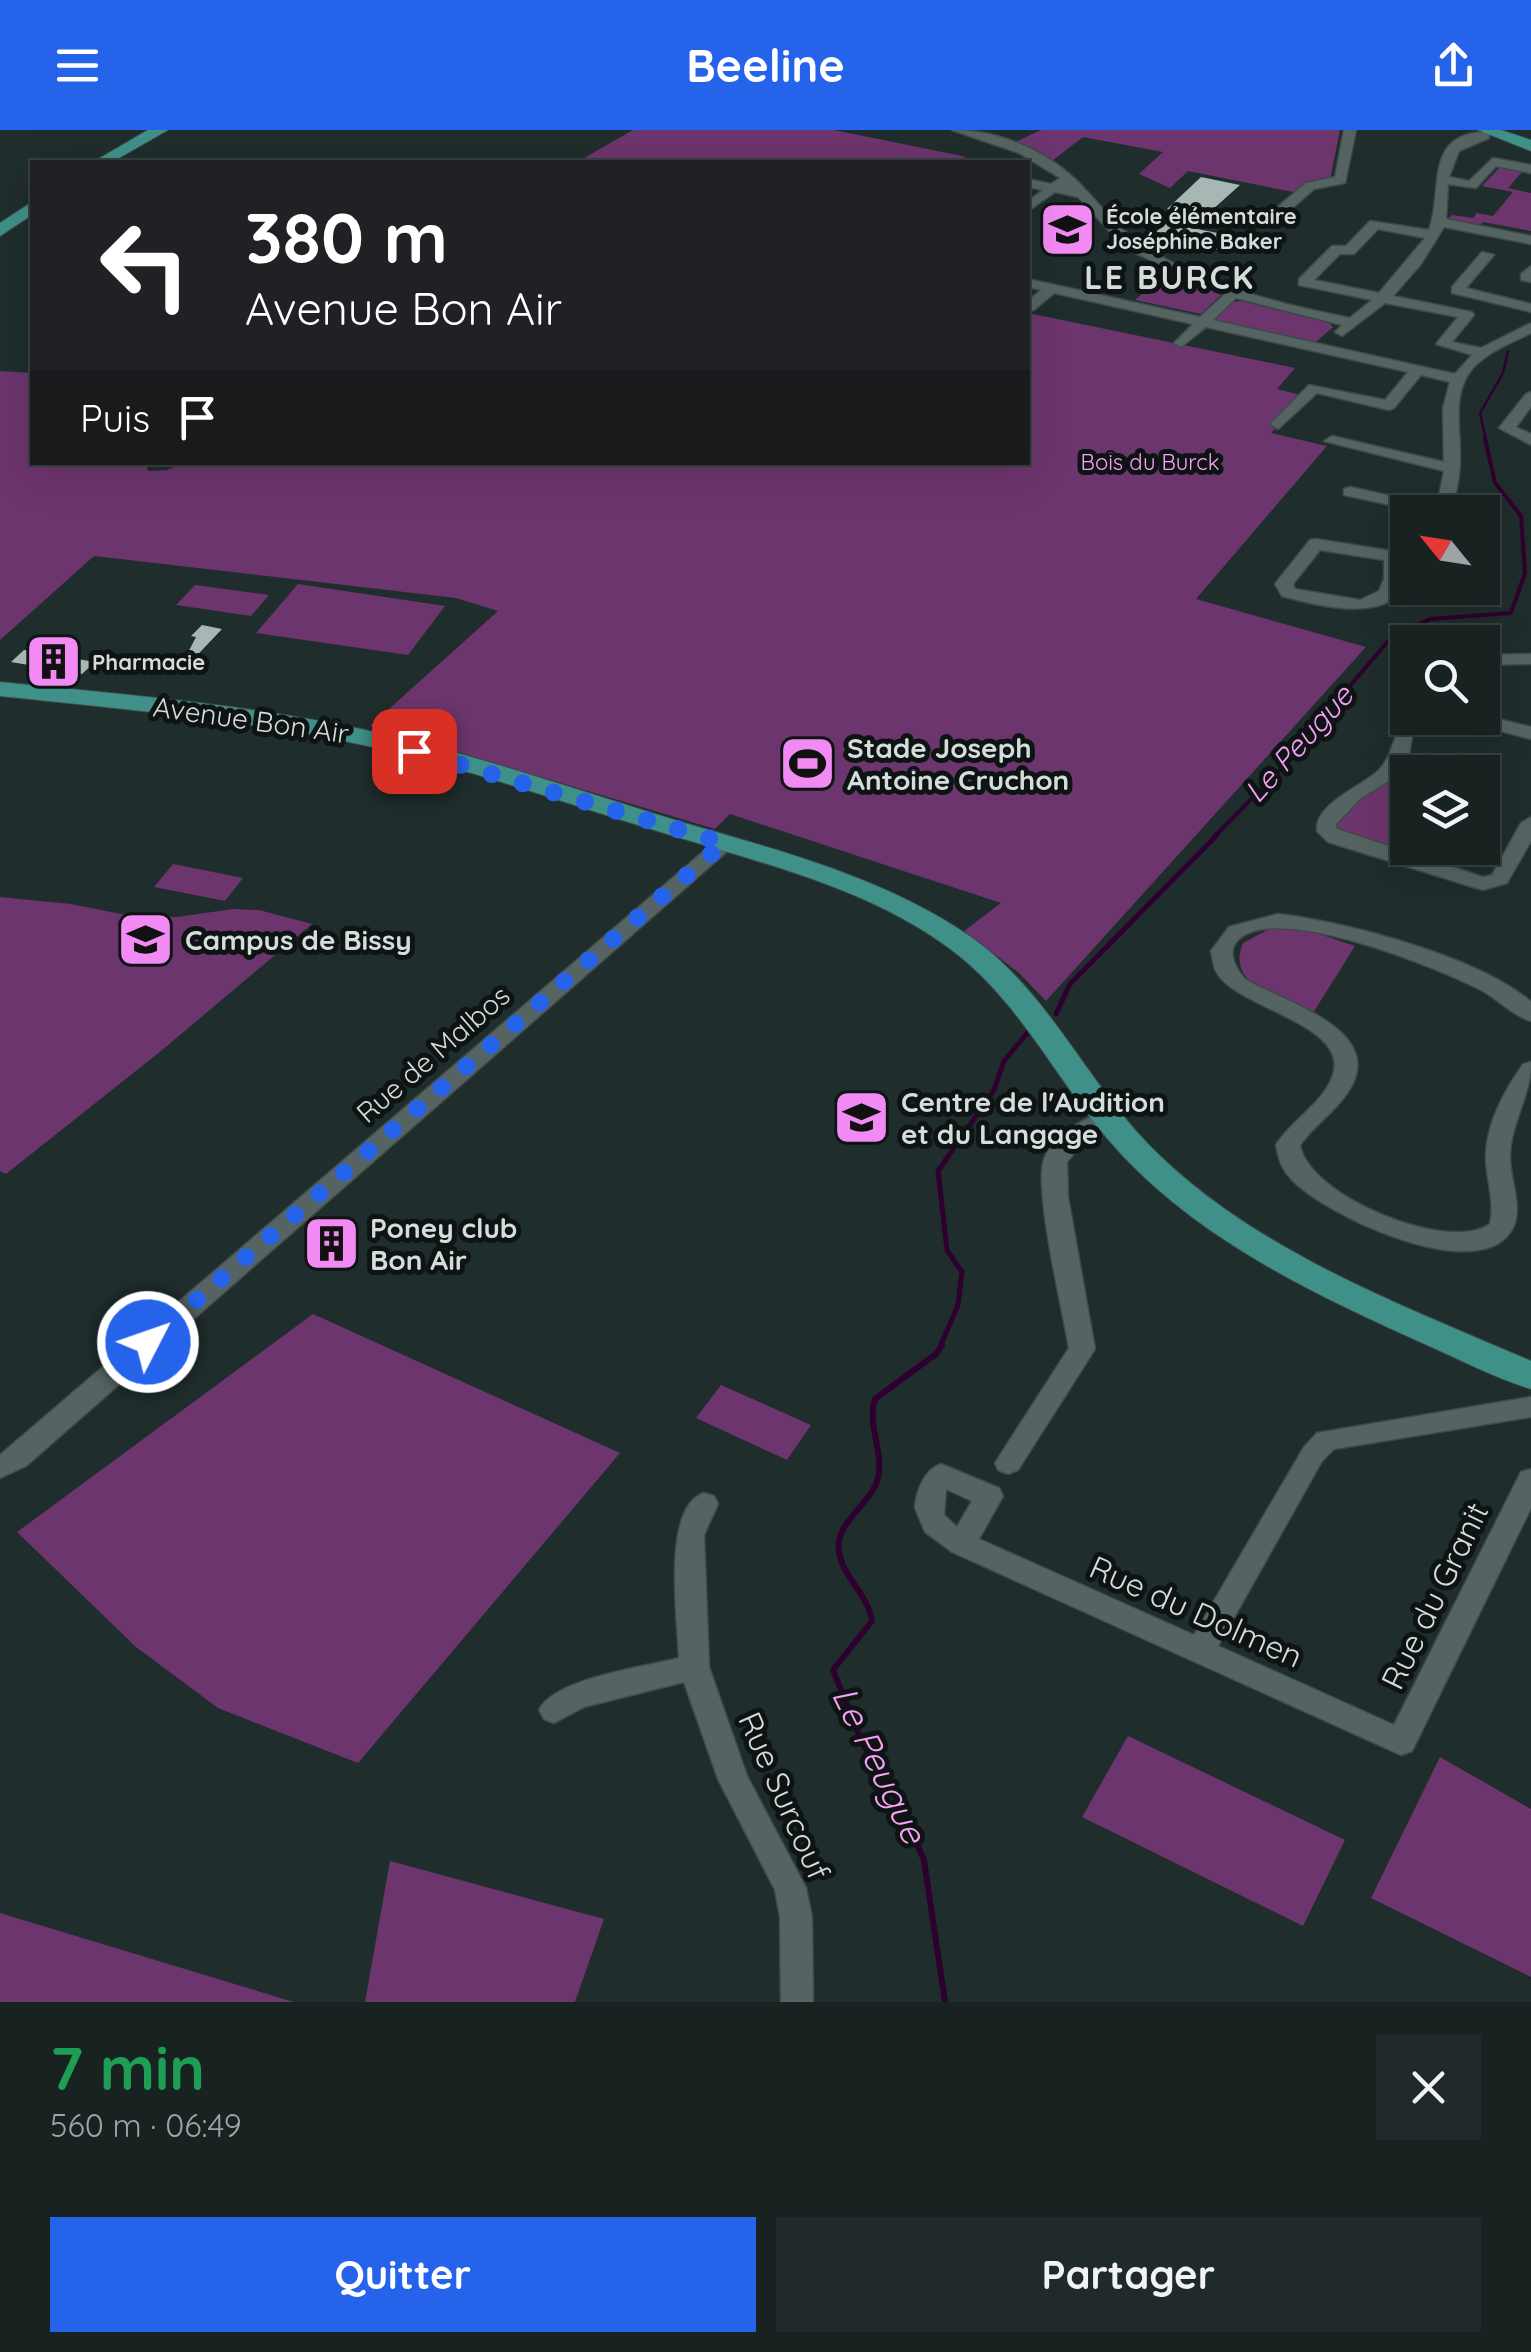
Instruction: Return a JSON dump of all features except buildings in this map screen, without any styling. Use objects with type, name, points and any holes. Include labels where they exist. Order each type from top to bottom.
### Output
[{"type":"main road","points":[[105,160],[160,130]]},
{"type":"main road","points":[[114,160],[170,130]]},
{"type":"main road","points":[[1486,135],[1529,143]]},
{"type":"main road","points":[[0,223],[30,205]]},
{"type":"main road","points":[[0,231],[30,206]]},
{"type":"main road","name":"Avenue Bon Air","points":[[0,689],[129,702],[356,735],[724,843],[839,882],[928,921],[1008,982],[1107,1119],[1174,1188],[1236,1232],[1306,1270],[1531,1376]]},
{"type":"street","points":[[1265,225],[1310,186],[1341,180],[1350,130]]},
{"type":"street","points":[[971,135],[1024,151],[1067,178],[1142,250],[1234,293],[1353,323]]},
{"type":"street","points":[[1326,349],[1384,298],[1422,254],[1436,229],[1440,179],[1452,154],[1486,135]]},
{"type":"street","points":[[1440,179],[1472,185],[1493,162],[1531,168]]},
{"type":"street","points":[[1030,205],[1067,178]]},
{"type":"street","points":[[1030,183],[1082,194]]},
{"type":"street","points":[[1531,240],[1375,224],[1348,251],[1337,249],[1304,282],[1467,315],[1442,344],[1531,351]]},
{"type":"street","points":[[1487,255],[1456,290],[1531,308]]},
{"type":"street","points":[[1030,284],[1456,378]]},
{"type":"street","points":[[1030,306],[1051,289]]},
{"type":"street","points":[[1180,343],[1234,293]]},
{"type":"street","points":[[1451,495],[1448,402],[1456,378],[1492,349],[1531,327]]},
{"type":"street","points":[[1278,424],[1314,388],[1389,405],[1418,370]]},
{"type":"street","points":[[1531,397],[1507,428],[1531,440]]},
{"type":"street","points":[[1332,441],[1451,468]]},
{"type":"street","points":[[1350,492],[1390,501]]},
{"type":"street","points":[[1316,544],[1392,556],[1395,574],[1387,591],[1372,604],[1335,606],[1283,588],[1316,544]]},
{"type":"street","points":[[1500,660],[1531,659]]},
{"type":"street","points":[[1500,725],[1531,733]]},
{"type":"street","points":[[1403,735],[1399,755],[1385,775],[1354,794],[1326,823],[1327,831],[1335,838],[1483,884],[1500,878],[1531,823]]},
{"type":"street","name":"Rue de Malbos","points":[[0,1467],[16,1459],[724,843]]},
{"type":"street","points":[[1528,1006],[1464,973],[1306,923],[1258,921],[1228,940],[1222,951],[1229,975],[1244,990],[1309,1018],[1339,1043],[1346,1058],[1343,1083],[1294,1133],[1288,1145],[1296,1171],[1324,1194],[1389,1224],[1460,1245],[1490,1239],[1500,1229],[1504,1216],[1498,1181],[1502,1128],[1519,1085],[1531,1069]]},
{"type":"street","points":[[1008,1462],[1082,1349],[1056,1197],[1055,1162],[1082,1128],[1107,1119]]},
{"type":"street","points":[[1198,1653],[1313,1454],[1326,1440],[1531,1407]]},
{"type":"street","name":"Rue du Granit","points":[[1401,1742],[1531,1480]]},
{"type":"street","name":"Rue Surcouf","points":[[704,1504],[690,1535],[694,1667],[733,1778],[790,1888],[796,1917],[797,2002]]},
{"type":"street","name":"Rue du Dolmen","points":[[962,1544],[1401,1742]]},
{"type":"street","points":[[554,1710],[576,1696],[694,1667]]},
{"type":"green space","points":[[633,130],[834,130],[971,160],[580,160]]},
{"type":"green space","points":[[1041,130],[1340,130],[1330,180],[1306,183],[1293,192],[1188,171],[1170,188],[1139,174],[1163,152],[1083,137],[1052,161],[1013,143]]},
{"type":"green space","points":[[1500,167],[1523,171],[1508,188],[1531,193],[1531,231],[1483,222],[1477,228],[1446,220],[1452,215],[1493,216],[1513,192],[1482,186]]},
{"type":"green space","points":[[1166,272],[1221,295],[1201,314],[1135,300]]},
{"type":"green space","points":[[1241,301],[1333,327],[1317,341],[1309,342],[1213,320],[1232,302]]},
{"type":"green space","name":"Bois du Burck","points":[[1030,313],[1295,368],[1277,389],[1305,396],[1271,433],[1327,446],[1196,599],[1366,647],[1046,1001],[1019,973],[964,931],[1001,903],[730,814],[715,829],[370,726],[498,611],[456,598],[94,556],[0,640],[0,371],[30,373],[30,465],[146,465],[148,471],[179,465],[1030,465]]},
{"type":"green space","points":[[298,584],[445,606],[408,655],[256,633]]},
{"type":"green space","points":[[195,585],[269,595],[251,616],[176,605]]},
{"type":"green space","points":[[1390,779],[1390,850],[1340,834],[1335,827],[1361,799]]},
{"type":"green space","points":[[173,864],[243,878],[225,901],[154,887]]},
{"type":"green space","points":[[0,897],[71,904],[131,916],[177,917],[233,909],[259,910],[312,924],[6,1174],[0,1171]]},
{"type":"green space","points":[[1271,928],[1305,929],[1355,946],[1313,1013],[1260,989],[1242,970],[1243,943]]},
{"type":"green space","points":[[313,1314],[620,1453],[358,1763],[218,1708],[136,1647],[17,1532]]},
{"type":"green space","points":[[721,1385],[811,1425],[787,1460],[696,1418]]},
{"type":"green space","points":[[1128,1736],[1345,1840],[1303,1926],[1082,1817]]},
{"type":"green space","points":[[1440,1757],[1531,1809],[1531,1977],[1371,1898]]},
{"type":"green space","points":[[390,1861],[604,1919],[575,2002],[365,2002]]},
{"type":"green space","points":[[0,1913],[294,2002],[0,2002]]},
{"type":"waterway","name":"Le Peugue","points":[[1486,440],[1480,413],[1503,373],[1508,351]]},
{"type":"waterway","name":"Le Peugue","points":[[1214,837],[1302,748],[1307,736],[1390,639],[1430,619],[1511,613],[1525,573],[1521,516],[1495,483],[1485,438]]},
{"type":"waterway","name":"Le Peugue","points":[[1056,1014],[1070,984],[1217,835]]},
{"type":"waterway","name":"Le Peugue","points":[[940,1347],[958,1305],[962,1272],[947,1250],[938,1171],[994,1090],[1004,1061],[1028,1032]]},
{"type":"waterway","name":"Le Peugue","points":[[942,1345],[936,1354],[875,1399],[873,1420],[879,1473],[871,1493],[846,1524],[839,1541],[841,1560],[866,1602],[872,1621],[833,1670],[863,1745],[885,1774],[924,1860],[945,2002]]},
{"type":"place","name":"École élémentaire Joséphine Baker","points":[[1067,229]]},
{"type":"place","name":"Pharmacie","points":[[53,662]]},
{"type":"place","name":"Stade Joseph Antoine Cruchon","points":[[808,764]]},
{"type":"place","name":"Campus de Bissy","points":[[146,940]]},
{"type":"place","name":"Centre de l'Audition et du Langage","points":[[862,1118]]},
{"type":"place","name":"Poney club Bon Air","points":[[331,1244]]},
{"type":"district","name":"LE BURCK","points":[[1170,278]]},
{"type":"route","points":[[148,1342],[724,843],[414,751]]}]
